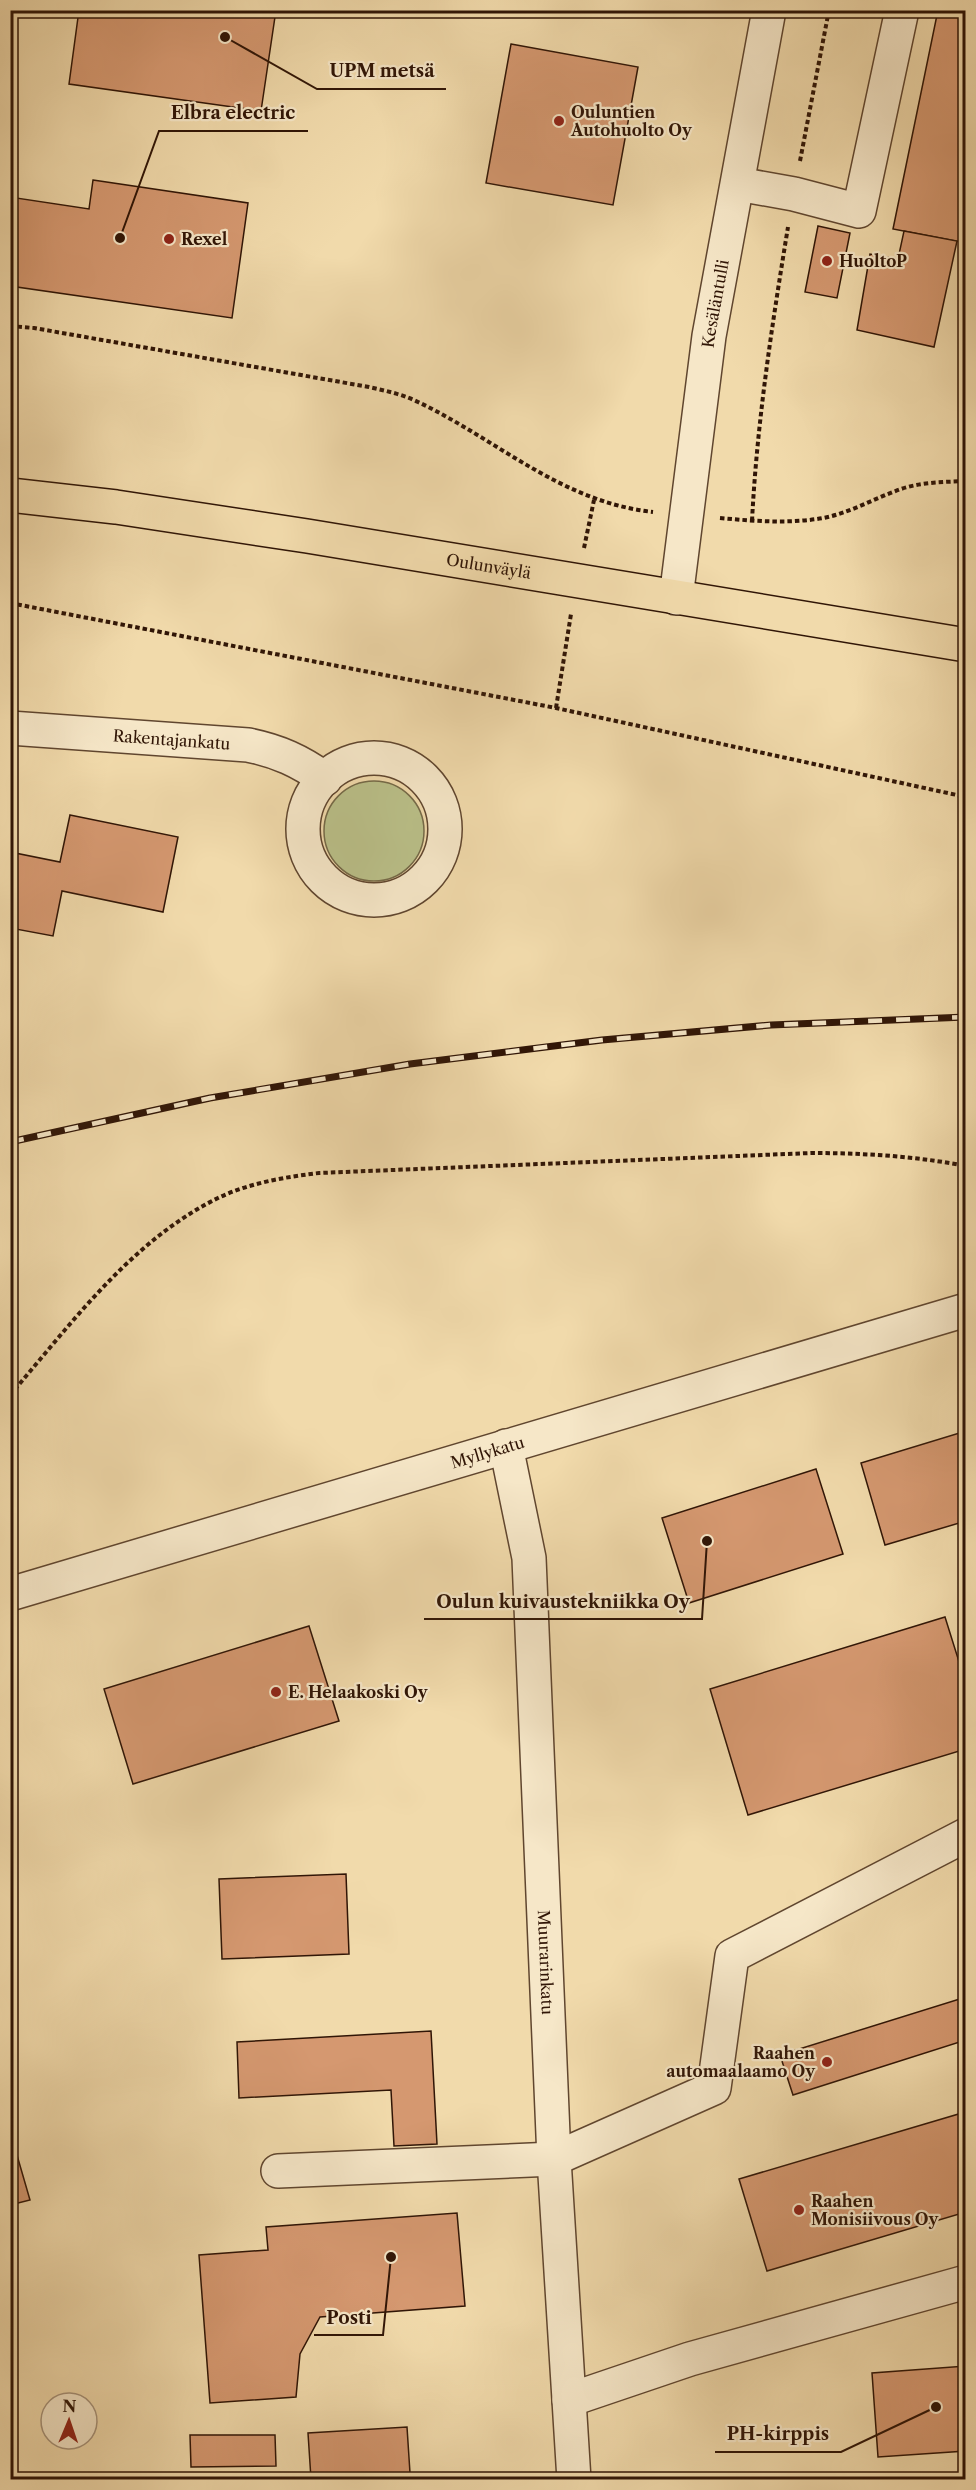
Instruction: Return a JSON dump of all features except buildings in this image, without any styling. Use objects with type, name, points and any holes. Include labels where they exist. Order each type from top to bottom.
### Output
[{"type":"main road","name":"Oulunväylä","points":[[10,495],[116,507],[307,536],[966,645]]},
{"type":"street","name":"Kesäläntulli","points":[[676,598],[709,336],[769,10]]},
{"type":"street","points":[[738,184],[794,194],[859,211],[902,10]]},
{"type":"street","name":"Rakentajankatu","points":[[10,728],[248,745],[274,750],[303,763],[325,779]]},
{"type":"street","points":[[378,758],[401,763],[420,775],[435,793],[444,814],[445,837],[439,858],[426,878],[408,891],[386,899],[363,899],[340,891],[321,877],[308,856],[303,833],[305,809],[316,788],[325,779],[333,771],[354,760],[378,758]]},
{"type":"street","name":"Myllykatu","points":[[10,1594],[966,1310]]},
{"type":"street","name":"Muurarinkatu","points":[[506,1446],[529,1558],[554,2159],[574,2480]]},
{"type":"street","points":[[278,2171],[554,2159],[714,2088],[732,1956],[966,1835]]},
{"type":"street","points":[[569,2400],[690,2359],[966,2282]]},
{"type":"path","points":[[752,521],[755,463],[767,352],[829,10]]},
{"type":"path","points":[[10,326],[34,328],[398,394],[440,413],[561,484],[594,500],[632,510],[752,521],[792,521],[823,518],[852,510],[903,489],[935,482],[966,482]]},
{"type":"path","points":[[10,603],[556,708],[966,797]]},
{"type":"path","points":[[10,1395],[117,1272],[148,1244],[190,1214],[219,1198],[241,1189],[287,1177],[319,1173],[490,1165],[811,1153],[917,1157],[966,1166]]},
{"type":"green space","points":[[374,781],[393,785],[410,795],[420,812],[424,831],[420,850],[410,867],[393,877],[374,881],[355,877],[338,867],[328,850],[324,831],[328,812],[338,795],[355,785]]},
{"type":"railway","points":[[10,1142],[210,1098],[410,1064],[602,1040],[771,1025],[966,1017]]},
{"type":"place","name":"UPM metsä","points":[[225,37]]},
{"type":"place","name":"Ouluntien Autohuolto Oy","points":[[559,121]]},
{"type":"place","name":"Elbra electric","points":[[120,238]]},
{"type":"place","name":"Rexel","points":[[169,239]]},
{"type":"place","name":"HuoltoP","points":[[827,261]]},
{"type":"place","name":"Oulun kuivaustekniikka Oy","points":[[707,1541]]},
{"type":"place","name":"E. Helaakoski Oy","points":[[276,1692]]},
{"type":"place","name":"Raahen automaalaamo Oy","points":[[827,2062]]},
{"type":"place","name":"Raahen Monisiivous Oy","points":[[799,2210]]},
{"type":"place","name":"Posti","points":[[391,2257]]},
{"type":"place","name":"PH-kirppis","points":[[936,2407]]}]
